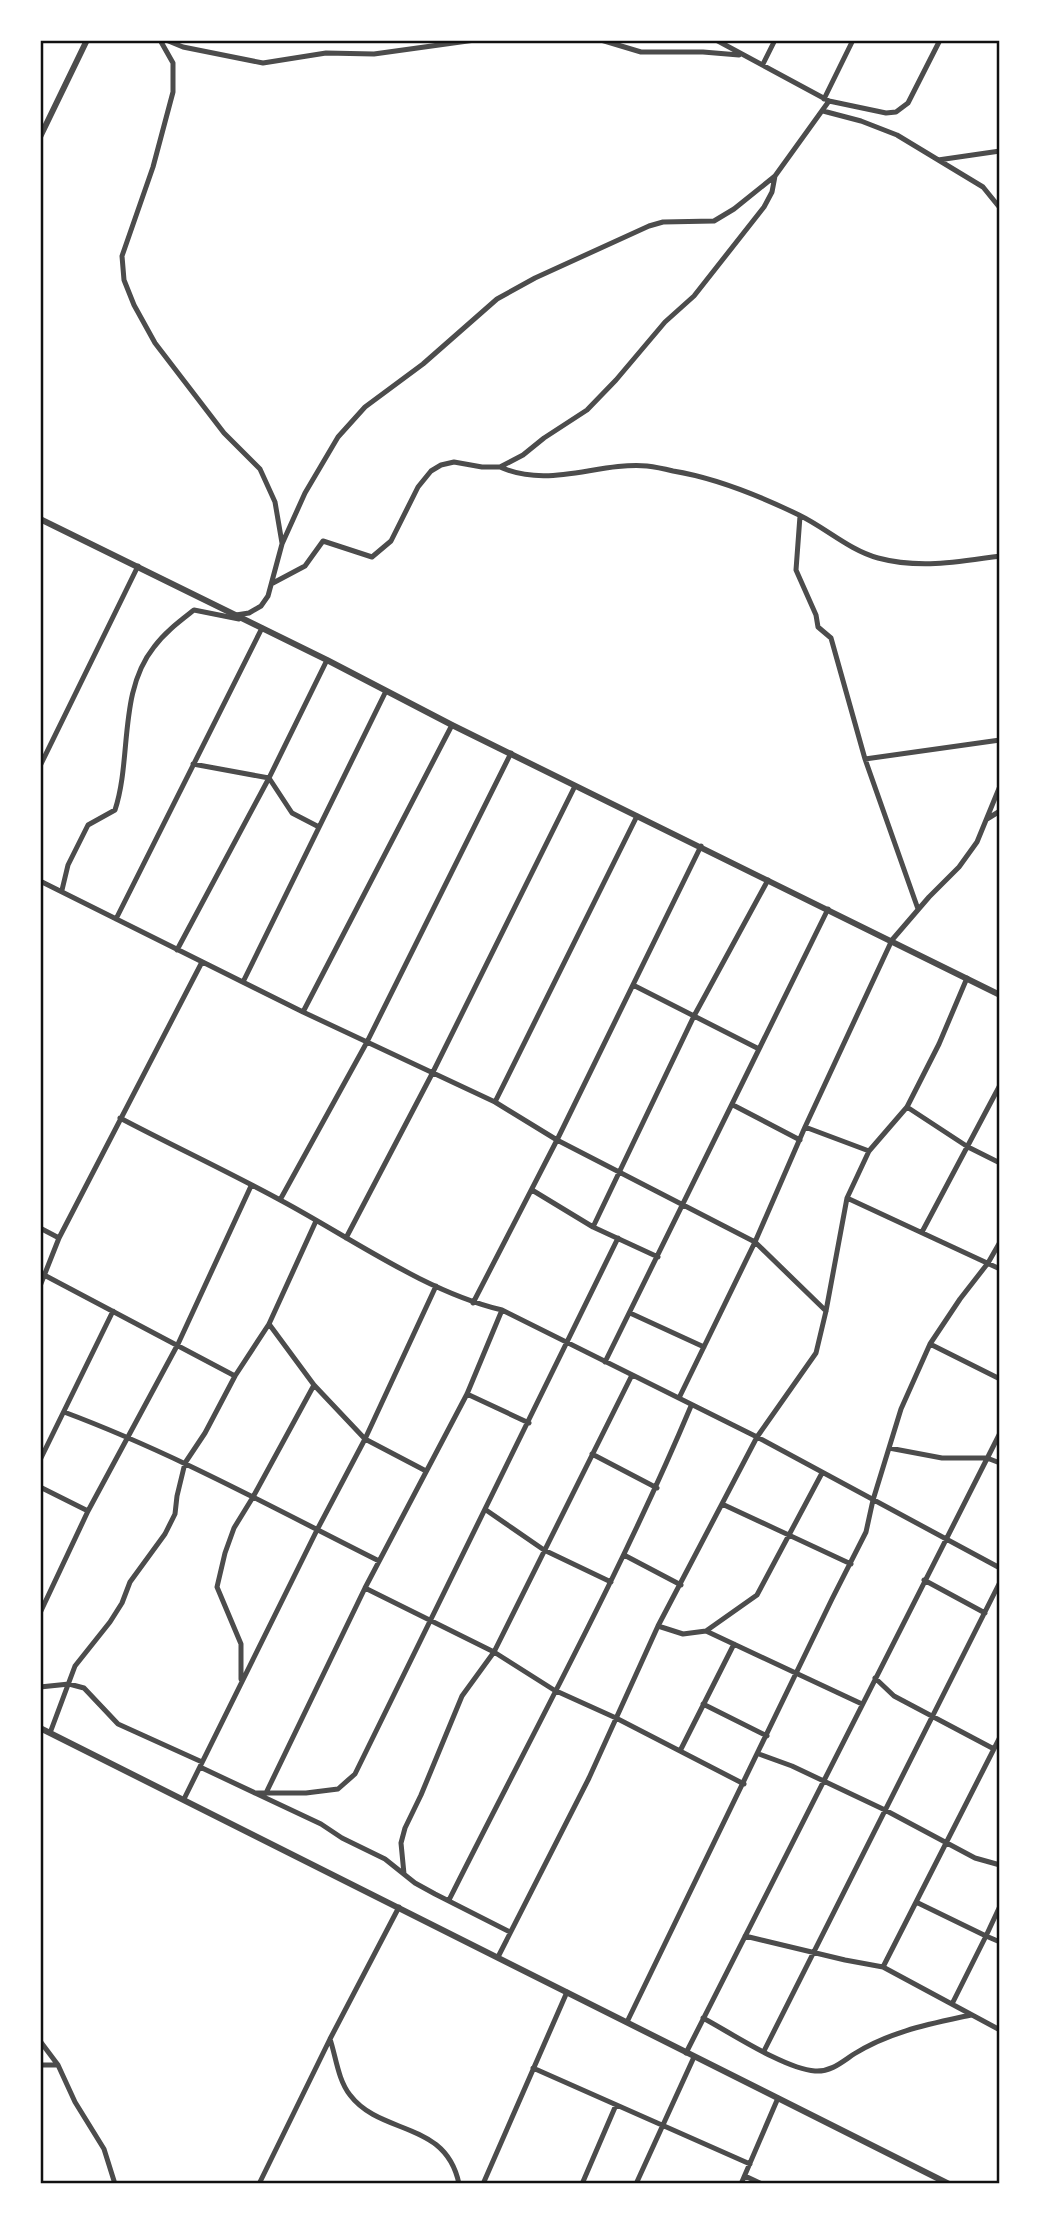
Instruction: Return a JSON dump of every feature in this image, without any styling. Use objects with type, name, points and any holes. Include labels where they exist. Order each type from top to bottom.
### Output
[{"type":"street","points":[[40,137],[87,40]]},
{"type":"street","points":[[159,40],[173,63],[173,92],[153,167],[122,256],[124,280],[134,306],[155,343],[224,433],[260,469],[275,502],[282,544]]},
{"type":"street","points":[[166,40],[183,47],[263,63],[326,52],[374,54],[475,40]]},
{"type":"street","points":[[601,40],[641,52],[744,55]]},
{"type":"street","points":[[716,40],[827,100],[886,113],[901,109],[908,103],[940,40]]},
{"type":"street","points":[[763,64],[775,40]]},
{"type":"street","points":[[236,615],[249,613],[261,606],[268,596],[282,544],[305,493],[338,437],[365,407],[423,364],[497,299],[535,278],[649,226],[663,222],[714,221],[734,209],[775,176],[824,111],[853,40]]},
{"type":"street","points":[[824,111],[897,135],[982,187],[1000,208]]},
{"type":"street","points":[[938,160],[1000,151]]},
{"type":"street","points":[[500,467],[523,455],[587,410],[616,380],[666,322],[694,296],[764,207],[772,192],[775,176]]},
{"type":"street","points":[[272,583],[305,566],[324,541],[372,557],[391,541],[418,487],[431,471],[441,465],[454,463],[500,467],[537,477],[646,466],[708,479],[800,516],[876,558],[905,563],[939,564],[1000,556]]},
{"type":"street","points":[[800,516],[796,569],[816,615],[818,627],[831,638],[865,758],[918,909]]},
{"type":"street","points":[[40,519],[1000,995]]},
{"type":"street","points":[[40,766],[138,566]]},
{"type":"street","points":[[62,890],[68,865],[88,825],[115,810],[123,778],[129,715],[136,683],[148,654],[166,633],[194,610],[248,621]]},
{"type":"street","points":[[116,919],[262,628]]},
{"type":"street","points":[[177,950],[269,778],[327,660]]},
{"type":"street","points":[[243,982],[386,691]]},
{"type":"street","points":[[303,1012],[452,725]]},
{"type":"street","points":[[865,758],[1000,740]]},
{"type":"street","points":[[280,1200],[367,1042],[511,753]]},
{"type":"street","points":[[193,764],[269,778],[292,813],[319,827]]},
{"type":"street","points":[[346,1238],[433,1072],[575,786]]},
{"type":"street","points":[[679,1398],[755,1242],[892,940],[959,867],[977,842],[1000,786]]},
{"type":"street","points":[[987,819],[1000,811]]},
{"type":"street","points":[[495,1101],[637,816]]},
{"type":"street","points":[[472,1303],[532,1190],[701,846]]},
{"type":"street","points":[[593,1227],[695,1016],[768,880]]},
{"type":"street","points":[[40,881],[303,1012],[495,1101],[557,1140],[755,1242],[826,1311]]},
{"type":"street","points":[[606,1362],[828,909]]},
{"type":"street","points":[[40,1286],[59,1238],[202,962]]},
{"type":"street","points":[[498,1957],[589,1778],[658,1626],[757,1437],[816,1353],[847,1198],[869,1151],[907,1107],[939,1044],[967,978]]},
{"type":"street","points":[[634,985],[759,1049]]},
{"type":"street","points":[[922,1232],[1000,1085]]},
{"type":"street","points":[[733,1105],[800,1139]]},
{"type":"street","points":[[907,1107],[968,1147],[1000,1163]]},
{"type":"street","points":[[120,1118],[280,1200],[436,1286],[472,1303],[502,1310],[757,1437],[1000,1568]]},
{"type":"street","points":[[806,1127],[869,1151]]},
{"type":"street","points":[[40,1612],[88,1511],[178,1343],[251,1186]]},
{"type":"street","points":[[532,1190],[593,1227],[658,1257]]},
{"type":"street","points":[[847,1198],[1000,1269]]},
{"type":"street","points":[[50,1732],[75,1666],[110,1622],[122,1603],[130,1582],[165,1534],[175,1514],[185,1463],[205,1433],[235,1376],[269,1324],[316,1221]]},
{"type":"street","points":[[40,1228],[59,1238]]},
{"type":"street","points":[[255,1793],[306,1793],[338,1789],[361,1763],[618,1238]]},
{"type":"street","points":[[627,2022],[866,1532],[901,1409],[930,1345],[1000,1242]]},
{"type":"street","points":[[46,1276],[178,1343],[235,1376]]},
{"type":"street","points":[[184,1800],[317,1530],[365,1439],[436,1286]]},
{"type":"street","points":[[266,1793],[379,1561],[467,1394],[502,1310]]},
{"type":"street","points":[[40,1460],[113,1311]]},
{"type":"street","points":[[630,1313],[704,1347]]},
{"type":"street","points":[[269,1324],[314,1385],[365,1439],[426,1471]]},
{"type":"street","points":[[930,1345],[1000,1379]]},
{"type":"street","points":[[404,1874],[401,1843],[405,1828],[462,1696],[494,1652],[632,1375]]},
{"type":"street","points":[[241,1683],[241,1644],[217,1587],[225,1553],[234,1528],[314,1385]]},
{"type":"street","points":[[467,1394],[529,1423]]},
{"type":"street","points":[[449,1900],[611,1582],[657,1488],[691,1406]]},
{"type":"street","points":[[64,1412],[127,1436],[185,1463],[379,1561]]},
{"type":"street","points":[[686,2053],[1000,1433]]},
{"type":"street","points":[[889,1448],[942,1458],[987,1458],[1000,1463]]},
{"type":"street","points":[[592,1454],[657,1488]]},
{"type":"street","points":[[658,1626],[683,1634],[706,1631],[757,1595],[822,1473]]},
{"type":"street","points":[[40,1487],[88,1511]]},
{"type":"street","points":[[722,1504],[851,1564]]},
{"type":"street","points":[[486,1510],[544,1550],[611,1582]]},
{"type":"street","points":[[624,1555],[681,1585]]},
{"type":"street","points":[[924,1580],[985,1614]]},
{"type":"street","points":[[764,2051],[1000,1583]]},
{"type":"street","points":[[366,1588],[494,1652],[554,1690],[616,1718],[744,1784]]},
{"type":"street","points":[[706,1631],[862,1704]]},
{"type":"street","points":[[680,1751],[734,1644]]},
{"type":"street","points":[[875,1678],[894,1696],[994,1749]]},
{"type":"street","points":[[40,1686],[69,1684],[89,1691],[118,1724],[321,1824],[342,1838],[385,1859],[415,1882],[510,1932]]},
{"type":"street","points":[[703,1704],[767,1736]]},
{"type":"street","points":[[40,1728],[950,2184]]},
{"type":"street","points":[[883,1967],[1000,1737]]},
{"type":"street","points":[[758,1754],[823,1780],[886,1810],[975,1858],[1000,1865]]},
{"type":"street","points":[[916,1902],[1000,1942]]},
{"type":"street","points":[[952,2004],[1000,1906]]},
{"type":"street","points":[[259,2184],[399,1907]]},
{"type":"street","points":[[745,1936],[883,1967],[1000,2030]]},
{"type":"street","points":[[483,2184],[567,1993]]},
{"type":"street","points":[[703,2018],[764,2051],[808,2070],[827,2070],[886,2036],[971,2015]]},
{"type":"street","points":[[330,2039],[341,2078],[349,2094],[362,2108],[430,2140],[452,2162],[459,2184]]},
{"type":"street","points":[[40,2041],[58,2065],[75,2102],[104,2150],[115,2184]]},
{"type":"street","points":[[636,2184],[694,2057]]},
{"type":"street","points":[[40,2065],[58,2065]]},
{"type":"street","points":[[533,2068],[750,2164]]},
{"type":"street","points":[[741,2184],[778,2098]]},
{"type":"street","points":[[582,2184],[616,2105]]},
{"type":"street","points":[[745,2176],[762,2184]]}]
